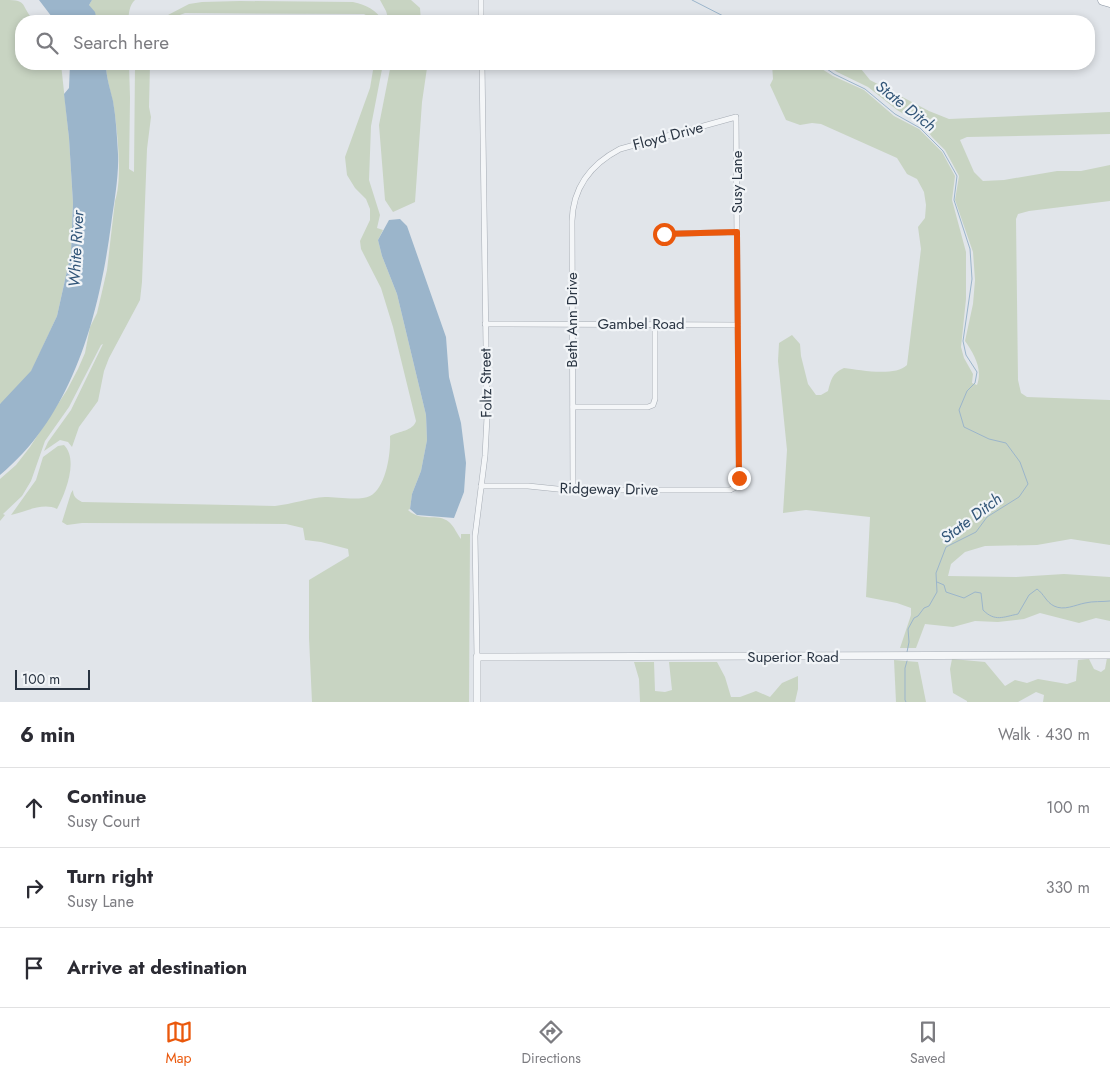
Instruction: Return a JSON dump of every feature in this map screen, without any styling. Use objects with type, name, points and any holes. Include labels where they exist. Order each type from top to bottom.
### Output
[{"type":"highway","points":[[1103,0],[1110,2]]},
{"type":"street","points":[[481,0],[481,15]]},
{"type":"street","name":"Foltz Street","points":[[477,702],[475,542],[486,431],[482,70]]},
{"type":"street","name":"Floyd Drive","points":[[602,160],[610,154],[627,147],[736,117]]},
{"type":"street","name":"Susy Lane","points":[[736,117],[739,480],[736,487]]},
{"type":"street","name":"Beth Ann Drive","points":[[573,490],[573,207],[582,183],[593,168],[602,160]]},
{"type":"street","points":[[664,234],[737,232]]},
{"type":"street","name":"Gambel Road","points":[[485,324],[738,324]]},
{"type":"street","points":[[573,407],[648,407],[653,405],[655,399],[655,325]]},
{"type":"street","name":"Ridgeway Drive","points":[[481,486],[528,486],[573,490],[730,490],[736,487]]},
{"type":"street","name":"Superior Road","points":[[477,657],[1110,655]]},
{"type":"green space","points":[[0,0],[22,3],[29,15],[15,15],[15,70],[62,70],[69,138],[73,203],[71,253],[57,316],[31,372],[0,404]]},
{"type":"green space","points":[[92,0],[135,0],[130,7],[129,15],[94,15],[89,5]]},
{"type":"green space","points":[[380,0],[411,0],[420,8],[421,15],[387,15]]},
{"type":"green space","points":[[202,2],[353,2],[371,8],[378,15],[185,13],[168,15],[189,4]]},
{"type":"green space","points":[[106,70],[129,70],[129,169],[134,172],[135,70],[150,70],[149,107],[151,117],[147,149],[140,300],[109,358],[104,371],[98,401],[79,427],[72,447],[68,442],[60,440],[44,451],[48,442],[71,410],[103,344],[69,407],[45,441],[31,481],[22,496],[3,514],[5,515],[0,521],[0,479],[16,465],[30,447],[67,390],[85,353],[90,327],[97,313],[107,270],[119,179],[116,125]]},
{"type":"green space","points":[[373,70],[382,70],[371,126],[369,180],[380,215],[377,228],[383,230],[378,240],[382,256],[397,294],[426,415],[427,440],[421,471],[412,494],[410,509],[408,510],[419,516],[444,519],[451,524],[461,539],[461,534],[470,534],[469,702],[312,702],[309,580],[349,556],[348,549],[305,540],[303,528],[286,524],[82,523],[67,525],[62,522],[73,490],[75,497],[82,502],[275,506],[325,497],[355,499],[366,497],[370,496],[380,486],[384,478],[390,451],[390,436],[409,429],[416,421],[393,327],[381,288],[361,249],[360,241],[370,220],[370,209],[366,199],[355,188],[347,175],[345,157],[370,88]]},
{"type":"green space","points":[[390,70],[427,70],[422,102],[415,202],[393,212],[385,200],[379,125]]},
{"type":"green space","points":[[772,70],[824,70],[864,90],[894,116],[919,129],[942,152],[955,176],[952,200],[966,252],[966,299],[961,347],[964,358],[973,374],[972,383],[977,385],[979,379],[978,367],[965,341],[973,304],[975,280],[973,252],[955,200],[959,176],[945,150],[924,126],[897,110],[868,87],[834,70],[862,70],[870,80],[929,111],[949,119],[1110,112],[1110,134],[967,137],[960,140],[974,172],[983,181],[1004,180],[1057,171],[1081,171],[1110,165],[1110,201],[1029,211],[1018,214],[1016,219],[1018,380],[1021,393],[1027,397],[1110,400],[1110,545],[1071,539],[1037,545],[985,546],[965,552],[951,564],[948,576],[1016,577],[1064,574],[1110,577],[1110,621],[1096,618],[1079,623],[1040,613],[1024,619],[998,622],[975,621],[953,627],[925,624],[916,648],[900,648],[911,615],[911,608],[897,603],[866,597],[870,517],[806,510],[783,513],[787,450],[778,361],[779,343],[792,335],[800,344],[808,384],[816,395],[821,395],[828,391],[834,375],[844,368],[886,372],[902,369],[907,365],[921,249],[918,227],[925,218],[926,205],[924,192],[917,179],[907,174],[897,158],[821,124],[800,125],[786,120],[770,85],[773,79]]},
{"type":"green space","points":[[64,445],[68,451],[70,468],[67,486],[57,509],[40,507],[11,515],[36,480],[43,457],[58,446]]},
{"type":"green space","points":[[1107,658],[1110,658],[1110,702],[1043,702],[1044,695],[1036,692],[1018,702],[967,702],[953,693],[950,669],[952,659],[985,662],[1005,686],[1015,680],[1027,683],[1038,679],[1067,684],[1076,681],[1078,660],[1089,659],[1094,669],[1101,672],[1105,669]]},
{"type":"green space","points":[[894,660],[918,662],[926,702],[896,702]]},
{"type":"green space","points":[[634,662],[654,662],[655,691],[665,692],[672,690],[669,662],[717,662],[725,677],[731,697],[740,697],[756,691],[770,697],[782,683],[798,676],[798,689],[795,702],[640,702],[639,679]]},
{"type":"water","points":[[39,0],[92,0],[89,5],[96,15],[50,15]]},
{"type":"water","name":"White River","points":[[70,70],[106,70],[115,114],[118,171],[106,259],[90,328],[64,393],[46,423],[25,451],[0,475],[0,404],[31,371],[57,316],[71,253],[73,203],[64,94],[69,88]]},
{"type":"water","points":[[400,219],[407,226],[446,337],[449,377],[461,423],[466,463],[464,492],[454,518],[417,515],[410,509],[412,494],[421,471],[427,440],[426,415],[397,294],[382,256],[378,240],[389,220]]},
{"type":"waterway","name":"State Ditch","points":[[692,0],[721,15]]},
{"type":"waterway","name":"State Ditch","points":[[828,70],[865,89],[895,114],[920,128],[943,151],[957,176],[954,200],[970,249],[972,279],[963,341],[966,355],[977,372],[975,383],[967,391],[959,410],[964,427],[989,439],[1006,443],[1020,462],[1028,484],[1019,497],[987,517],[976,532],[946,547],[936,573],[937,592],[929,606],[924,608],[914,618],[908,629],[909,642],[907,652]]},
{"type":"waterway","points":[[937,582],[944,585],[946,592],[964,598],[975,592],[981,593],[983,610],[995,617],[1018,614],[1029,595],[1037,589],[1049,602],[1058,607],[1066,608],[1088,602],[1110,601]]},
{"type":"waterway","name":"State Ditch","points":[[906,702],[905,668],[907,661]]},
{"type":"route","points":[[664,234],[737,232],[739,478]]}]
